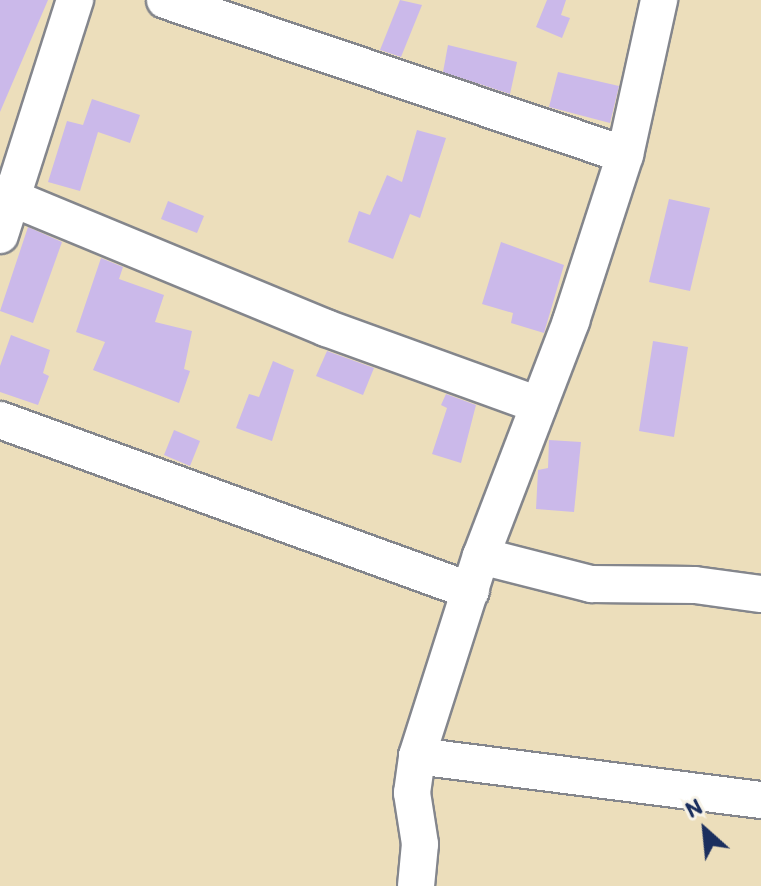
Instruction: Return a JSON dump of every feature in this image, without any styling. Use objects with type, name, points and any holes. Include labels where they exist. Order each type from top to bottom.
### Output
[{"type":"street","points":[[0,235],[6,195],[75,0]]},
{"type":"street","points":[[165,0],[625,155]]},
{"type":"street","points":[[416,886],[420,844],[412,793],[417,756],[481,556],[539,405],[625,155],[659,0]]},
{"type":"street","points":[[6,195],[326,328],[539,405]]},
{"type":"street","points":[[0,420],[471,591]]},
{"type":"street","points":[[481,556],[591,584],[695,585],[761,594]]},
{"type":"street","points":[[417,756],[761,800]]},
{"type":"building","points":[[0,0],[48,0],[0,112]]},
{"type":"building","points":[[400,0],[422,5],[401,57],[380,50]]},
{"type":"building","points":[[547,0],[566,0],[561,15],[570,18],[562,38],[536,27]]},
{"type":"building","points":[[448,45],[517,62],[510,94],[443,72]]},
{"type":"building","points":[[558,72],[619,86],[610,123],[549,107]]},
{"type":"building","points":[[92,99],[140,115],[130,143],[98,132],[80,191],[48,182],[67,121],[83,125]]},
{"type":"building","points":[[417,130],[446,138],[420,218],[410,214],[393,259],[348,242],[359,211],[370,215],[387,175],[402,182]]},
{"type":"building","points":[[669,199],[710,208],[690,291],[649,282]]},
{"type":"building","points":[[168,201],[204,216],[197,233],[161,219]]},
{"type":"building","points":[[28,227],[62,242],[33,323],[0,311]]},
{"type":"building","points":[[501,242],[564,265],[544,333],[511,323],[513,313],[482,304]]},
{"type":"building","points":[[101,258],[123,267],[119,279],[164,295],[155,322],[192,331],[184,369],[190,371],[179,403],[93,370],[105,342],[76,332]]},
{"type":"building","points":[[11,335],[50,350],[43,373],[49,376],[38,405],[0,392],[0,366]]},
{"type":"building","points":[[653,341],[688,347],[674,437],[639,431]]},
{"type":"building","points":[[327,351],[374,368],[363,395],[316,376]]},
{"type":"building","points":[[273,361],[294,370],[272,441],[236,428],[249,394],[259,397]]},
{"type":"building","points":[[446,394],[476,405],[461,463],[432,454],[447,408],[441,405]]},
{"type":"building","points":[[174,430],[200,441],[190,466],[164,455]]},
{"type":"building","points":[[549,440],[581,442],[574,512],[536,509],[538,470],[548,468]]}]
